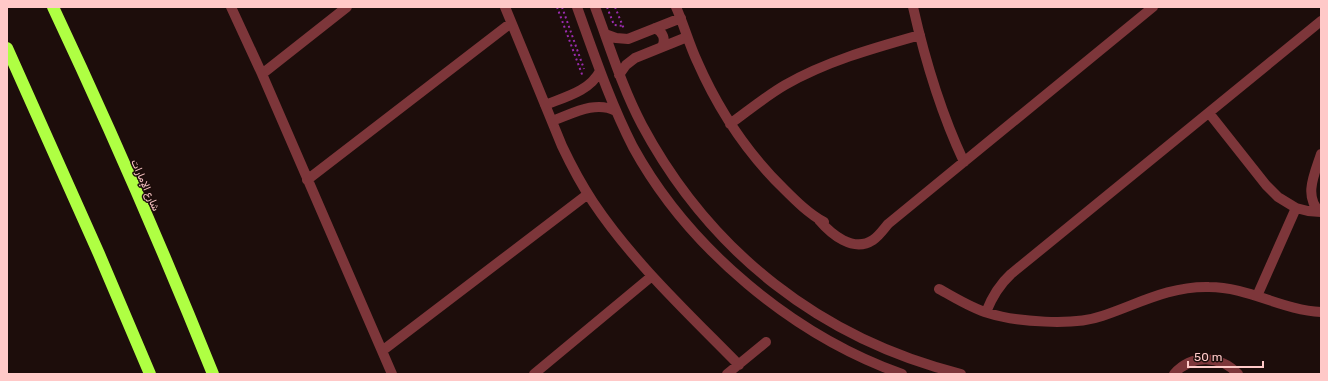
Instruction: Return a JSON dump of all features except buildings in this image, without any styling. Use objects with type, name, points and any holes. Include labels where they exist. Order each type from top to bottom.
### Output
[{"type":"highway","name":"شارع الإمارات","points":[[53,7],[150,223],[213,374]]},
{"type":"highway","points":[[7,48],[99,254],[150,374]]},
{"type":"street","points":[[231,7],[262,74],[392,374]]},
{"type":"street","points":[[262,74],[346,7]]},
{"type":"street","points":[[505,7],[562,146],[571,166],[588,194],[612,228],[652,276],[739,364]]},
{"type":"street","points":[[577,7],[600,71],[616,111],[627,133],[645,166],[670,204],[699,238],[730,269],[764,297],[812,329],[861,357],[902,374]]},
{"type":"street","points":[[595,7],[619,75],[641,124],[677,183],[712,227],[764,276],[802,304],[842,328],[906,357],[961,374]]},
{"type":"street","points":[[676,7],[706,82],[730,124],[774,180],[790,196],[820,220],[852,237],[865,236],[888,224],[1153,7]]},
{"type":"street","points":[[913,7],[942,107],[952,137],[964,162]]},
{"type":"street","points":[[605,34],[616,38],[628,39],[681,18]]},
{"type":"street","points":[[986,312],[999,287],[1011,274],[1321,21]]},
{"type":"street","points":[[307,180],[511,23]]},
{"type":"street","points":[[656,28],[663,36],[664,44],[662,47]]},
{"type":"street","points":[[730,124],[772,93],[801,77],[862,52],[920,35]]},
{"type":"street","points":[[619,75],[626,65],[635,58],[687,37]]},
{"type":"street","points":[[545,105],[587,87],[594,81],[600,71]]},
{"type":"street","points":[[552,121],[593,106],[605,106],[616,111]]},
{"type":"street","points":[[1209,113],[1266,185],[1283,201],[1296,208],[1321,212]]},
{"type":"street","points":[[1321,154],[1311,190],[1314,204],[1321,212]]},
{"type":"street","points":[[382,351],[588,194]]},
{"type":"street","points":[[1257,296],[1296,208]]},
{"type":"street","points":[[534,374],[652,276]]},
{"type":"street","points":[[939,289],[986,312],[1016,319],[1075,322],[1100,317],[1162,293],[1177,289],[1210,286],[1242,291],[1290,308],[1321,312]]},
{"type":"street","points":[[727,374],[766,342]]},
{"type":"street","points":[[1174,374],[1188,363],[1203,359],[1219,361],[1226,364],[1238,374]]},
{"type":"path","points":[[556,7],[587,87]]},
{"type":"path","points":[[562,7],[584,69]]},
{"type":"path","points":[[607,7],[614,26],[623,26]]},
{"type":"path","points":[[615,7],[628,39]]}]
